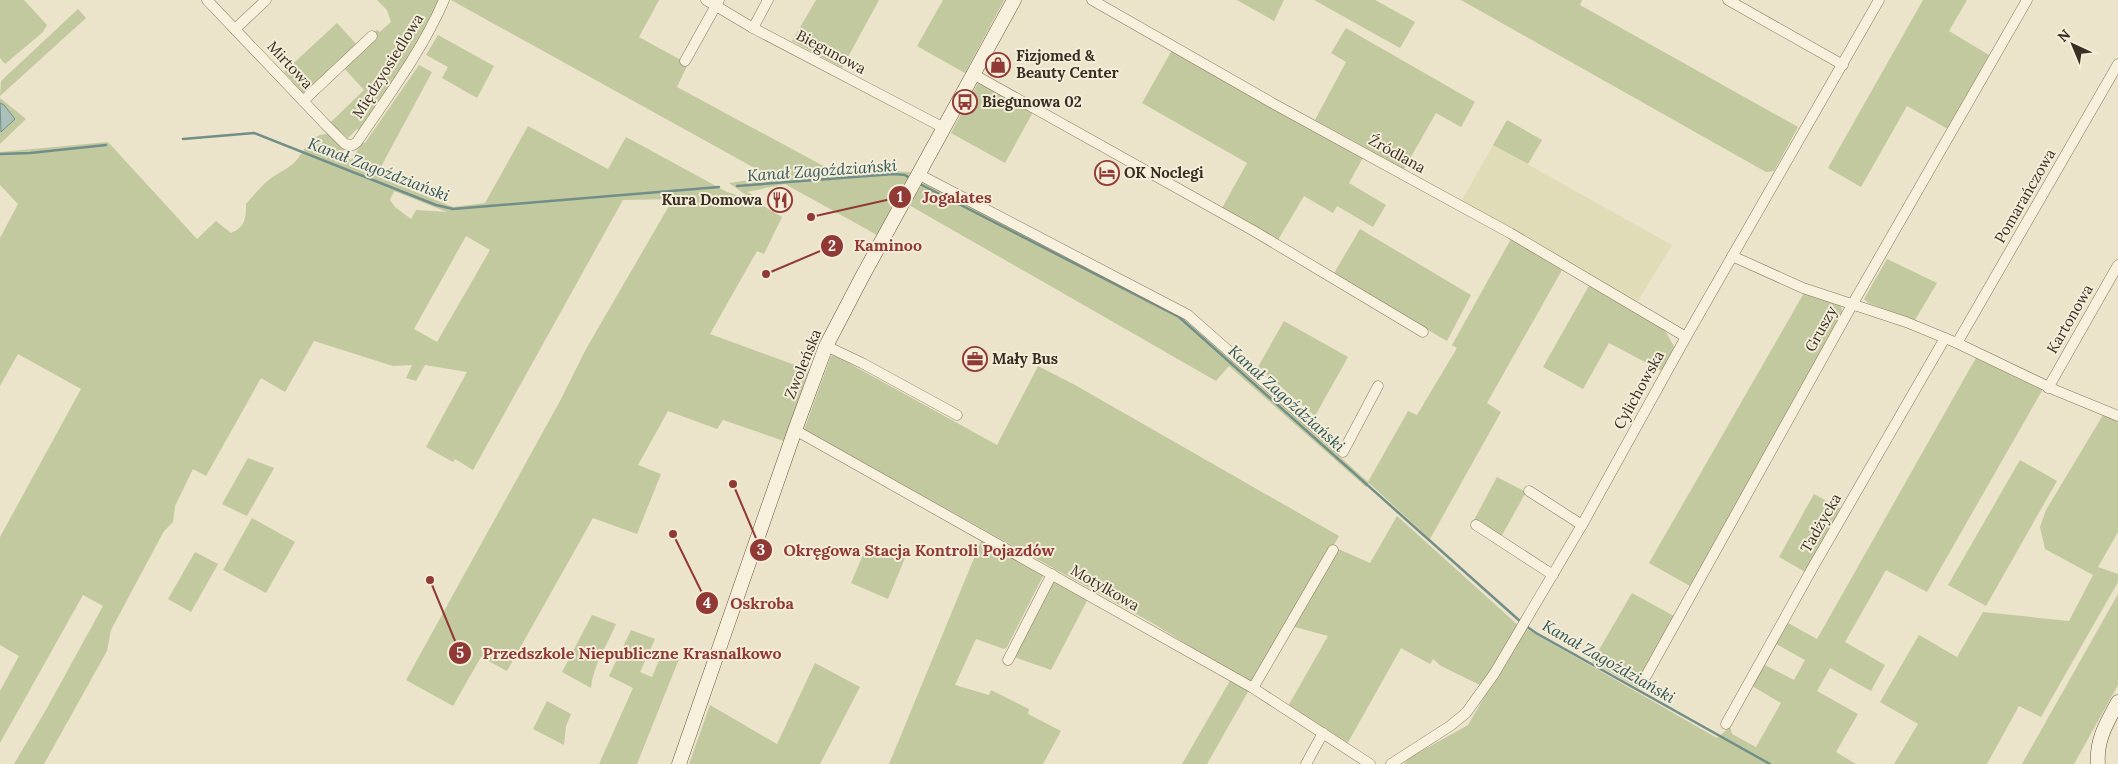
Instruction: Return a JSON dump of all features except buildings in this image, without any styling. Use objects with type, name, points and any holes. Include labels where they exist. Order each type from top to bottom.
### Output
[{"type":"street","name":"Mirtowa","points":[[207,0],[345,144],[353,144]]},
{"type":"street","points":[[235,29],[266,0]]},
{"type":"street","name":"Międzyosiedlowa","points":[[353,144],[357,142],[419,50],[444,0]]},
{"type":"street","name":"Biegunowa","points":[[706,0],[717,4],[753,28],[944,128]]},
{"type":"street","points":[[753,28],[768,0]]},
{"type":"street","name":"Zwoleńska","points":[[679,764],[826,346],[1014,0]]},
{"type":"street","name":"Źródlana","points":[[1092,0],[1274,104],[1510,233],[1686,337]]},
{"type":"street","points":[[1728,0],[1843,65]]},
{"type":"street","name":"Cylichowska","points":[[1391,764],[1466,714],[1494,674],[1582,525],[1686,337],[1879,0]]},
{"type":"street","name":"Gruszy","points":[[1646,676],[1852,305],[2027,0]]},
{"type":"street","points":[[684,61],[717,4]]},
{"type":"street","points":[[302,101],[372,36]]},
{"type":"street","name":"Pomarańczowa","points":[[1957,343],[2118,64]]},
{"type":"street","points":[[973,74],[1254,231],[1423,332]]},
{"type":"street","points":[[916,179],[1188,316],[1342,452],[1378,386]]},
{"type":"street","points":[[1732,256],[1772,275],[1852,305],[1906,322],[1945,338],[2048,388],[2118,416]]},
{"type":"street","name":"Kartonowa","points":[[2048,388],[2118,265]]},
{"type":"street","name":"Tadżycka","points":[[1726,724],[1822,550],[1945,338]]},
{"type":"street","points":[[826,346],[862,363],[957,416]]},
{"type":"street","name":"Motylkowa","points":[[795,430],[1253,688],[1370,764]]},
{"type":"street","points":[[1529,491],[1582,525]]},
{"type":"street","points":[[1476,525],[1553,575]]},
{"type":"street","points":[[1253,688],[1333,550]]},
{"type":"street","points":[[1008,660],[1052,574]]},
{"type":"street","points":[[2098,764],[2100,737],[2118,702]]},
{"type":"street","points":[[1306,764],[1323,733]]},
{"type":"shaded area","points":[[1493,145],[1672,245],[1636,304],[1461,202]]},
{"type":"green space","points":[[0,0],[24,0],[47,25],[43,32],[5,64],[0,58]]},
{"type":"green space","points":[[377,0],[439,0],[422,34],[402,67],[359,130],[357,129],[348,138],[330,123],[364,90],[343,67],[373,33],[377,30],[380,32],[391,22],[387,10]]},
{"type":"green space","points":[[451,0],[659,0],[639,37],[688,64],[677,87],[829,169],[852,168],[866,173],[886,171],[911,172],[877,235],[785,184],[747,192],[757,197],[746,195],[729,183],[771,177]]},
{"type":"green space","points":[[816,0],[879,0],[842,68],[792,41]]},
{"type":"green space","points":[[943,0],[1004,0],[965,73],[917,46]]},
{"type":"green space","points":[[1237,0],[1284,0],[1274,21]]},
{"type":"green space","points":[[1314,0],[1375,0],[1415,22],[1400,48]]},
{"type":"green space","points":[[1461,0],[1582,0],[1580,5],[1798,127],[1774,171],[1766,172]]},
{"type":"green space","points":[[1923,0],[1967,0],[1949,31],[1989,55],[1948,129],[1907,106],[1861,187],[1828,168]]},
{"type":"green space","points":[[78,9],[86,18],[0,96],[1,81]]},
{"type":"green space","points":[[337,23],[358,46],[304,94],[284,72]]},
{"type":"green space","points":[[1346,28],[1475,102],[1461,127],[1436,113],[1404,169],[1315,120],[1346,62],[1331,53]]},
{"type":"green space","points":[[438,35],[494,66],[477,98],[442,78],[448,67],[426,55]]},
{"type":"green space","points":[[1172,50],[1225,82],[1364,156],[1349,183],[1386,205],[1373,227],[1337,206],[1333,213],[1304,196],[1278,240],[1222,208],[1247,163],[1142,103]]},
{"type":"green space","points":[[419,65],[432,72],[376,176],[453,207],[485,203],[528,126],[608,169],[626,137],[727,192],[755,201],[782,217],[764,254],[757,251],[710,334],[809,370],[784,441],[723,420],[717,429],[668,411],[638,465],[661,474],[637,534],[593,518],[507,671],[481,657],[453,706],[406,680],[560,401],[586,349],[673,199],[623,200],[473,470],[455,459],[453,462],[426,447],[467,372],[425,365],[416,381],[406,378],[412,365],[393,366],[314,341],[285,392],[261,378],[206,476],[193,469],[175,506],[173,522],[164,531],[111,630],[107,651],[44,764],[14,764],[103,606],[83,595],[0,743],[0,691],[19,656],[0,645],[0,537],[81,389],[18,354],[0,386],[0,238],[18,204],[0,185],[0,152],[108,142],[197,239],[216,221],[231,233],[236,231],[244,222],[246,204],[267,181],[294,163],[308,144],[317,137],[329,134],[344,150],[343,155],[351,160],[363,142],[365,143]],"holes":[[[394,191],[447,212],[416,210],[411,219],[395,207],[390,200]],[[466,236],[490,250],[437,342],[414,329]]]},
{"type":"green space","points":[[979,81],[1033,112],[1005,163],[951,133]]},
{"type":"green space","points":[[0,98],[26,119],[0,144]]},
{"type":"green space","points":[[1507,120],[1542,140],[1528,164],[1493,145]]},
{"type":"green space","points":[[924,181],[1184,317],[1368,482],[1408,411],[1417,415],[1457,348],[1452,345],[1511,239],[1562,270],[1487,403],[1501,412],[1430,539],[1369,483],[1366,487],[1229,366],[1216,381],[909,205]]},
{"type":"green space","points":[[1360,229],[1471,295],[1447,341],[1333,275]]},
{"type":"green space","points":[[1887,259],[1937,283],[1915,320],[1868,303],[1864,299]]},
{"type":"green space","points":[[1590,284],[1663,327],[1676,350],[1664,372],[1609,343],[1583,389],[1543,367]]},
{"type":"green space","points":[[1804,293],[1841,306],[1843,315],[1690,586],[1649,563]]},
{"type":"green space","points":[[1284,321],[1348,357],[1315,416],[1258,367]]},
{"type":"green space","points":[[834,355],[997,445],[1038,366],[1075,385],[1339,536],[1252,685],[1154,624],[804,430],[831,356]]},
{"type":"green space","points":[[1977,356],[2043,389],[1927,592],[1886,570],[1845,642],[1885,665],[1871,691],[1830,668],[1817,691],[1858,714],[1836,752],[1856,764],[1404,764],[1409,758],[1468,725],[1525,628],[1717,738],[1730,727],[1732,734],[1756,747],[1781,703],[1752,686],[1765,665],[1794,680],[1805,660],[1776,644],[1788,623],[1817,639]]},
{"type":"green space","points":[[2103,415],[2118,421],[2118,532],[2098,567],[2118,574],[2118,582],[2041,717],[2019,706],[1987,764],[1894,764],[1918,724],[1880,702],[1919,635],[1957,657],[1983,612],[2069,621],[2093,575],[2045,549],[2040,527],[2046,510]]},
{"type":"green space","points":[[248,458],[274,468],[247,516],[222,504]]},
{"type":"green space","points":[[2020,460],[2057,481],[1986,606],[1948,585]]},
{"type":"green space","points":[[1497,477],[1526,492],[1501,537],[1474,520]]},
{"type":"green space","points":[[1814,494],[1843,510],[1807,573],[1779,557]]},
{"type":"green space","points":[[1397,516],[1519,626],[1482,686],[1441,666],[1433,659],[1430,664],[1401,648],[1346,746],[1287,708],[1328,636],[1291,626],[1336,548],[1370,563]]},
{"type":"green space","points":[[252,518],[295,542],[266,593],[223,570]]},
{"type":"green space","points":[[982,539],[1044,574],[1007,647],[1004,649],[976,639],[955,685],[989,695],[991,690],[1029,709],[1028,714],[1061,731],[1043,764],[889,764]]},
{"type":"green space","points":[[868,543],[905,558],[888,599],[851,583]]},
{"type":"green space","points":[[195,552],[218,564],[191,612],[168,599]]},
{"type":"green space","points":[[1052,580],[1088,599],[1051,670],[1014,657]]},
{"type":"green space","points":[[1632,593],[1674,616],[1639,680],[1641,682],[1638,688],[1592,662]]},
{"type":"green space","points":[[2118,594],[2118,685],[2074,764],[2022,764]]},
{"type":"green space","points":[[592,615],[616,624],[597,663],[591,688],[562,672]]},
{"type":"green space","points":[[631,630],[655,639],[640,672],[652,677],[663,651],[679,659],[637,764],[599,764],[633,688],[609,676]]},
{"type":"green space","points":[[815,663],[860,687],[820,764],[689,764],[710,705],[777,744]]},
{"type":"green space","points":[[1231,679],[1249,690],[1207,764],[1182,764]]},
{"type":"green space","points":[[547,701],[571,714],[566,726],[564,745],[533,729]]},
{"type":"water","points":[[0,103],[4,105],[15,119],[1,132]]},
{"type":"waterway","name":"Kanał Zagoździański","points":[[183,139],[254,133],[436,205],[453,209],[719,187]]},
{"type":"waterway","name":"Kanał Zagoździański","points":[[0,154],[30,153],[106,145]]},
{"type":"waterway","name":"Kanał Zagoździański","points":[[737,186],[894,174],[905,175],[911,179]]},
{"type":"waterway","name":"Kanał Zagoździański","points":[[918,183],[1179,317],[1521,622]]},
{"type":"waterway","name":"Kanał Zagoździański","points":[[1526,626],[1770,764]]},
{"type":"place","name":"Fizjomed & Beauty Center","points":[[998,65]]},
{"type":"place","name":"Biegunowa 02","points":[[965,102]]},
{"type":"place","name":"OK Noclegi","points":[[1107,173]]},
{"type":"place","name":"Kura Domowa","points":[[780,200]]},
{"type":"place","name":"Jogalates","points":[[811,217]]},
{"type":"place","name":"Kaminoo","points":[[766,274]]},
{"type":"place","name":"Mały Bus","points":[[975,359]]},
{"type":"place","name":"Okręgowa Stacja Kontroli Pojazdów","points":[[733,484]]},
{"type":"place","name":"Oskroba","points":[[673,534]]},
{"type":"place","name":"Przedszkole Niepubliczne Krasnalkowo","points":[[430,580]]}]
